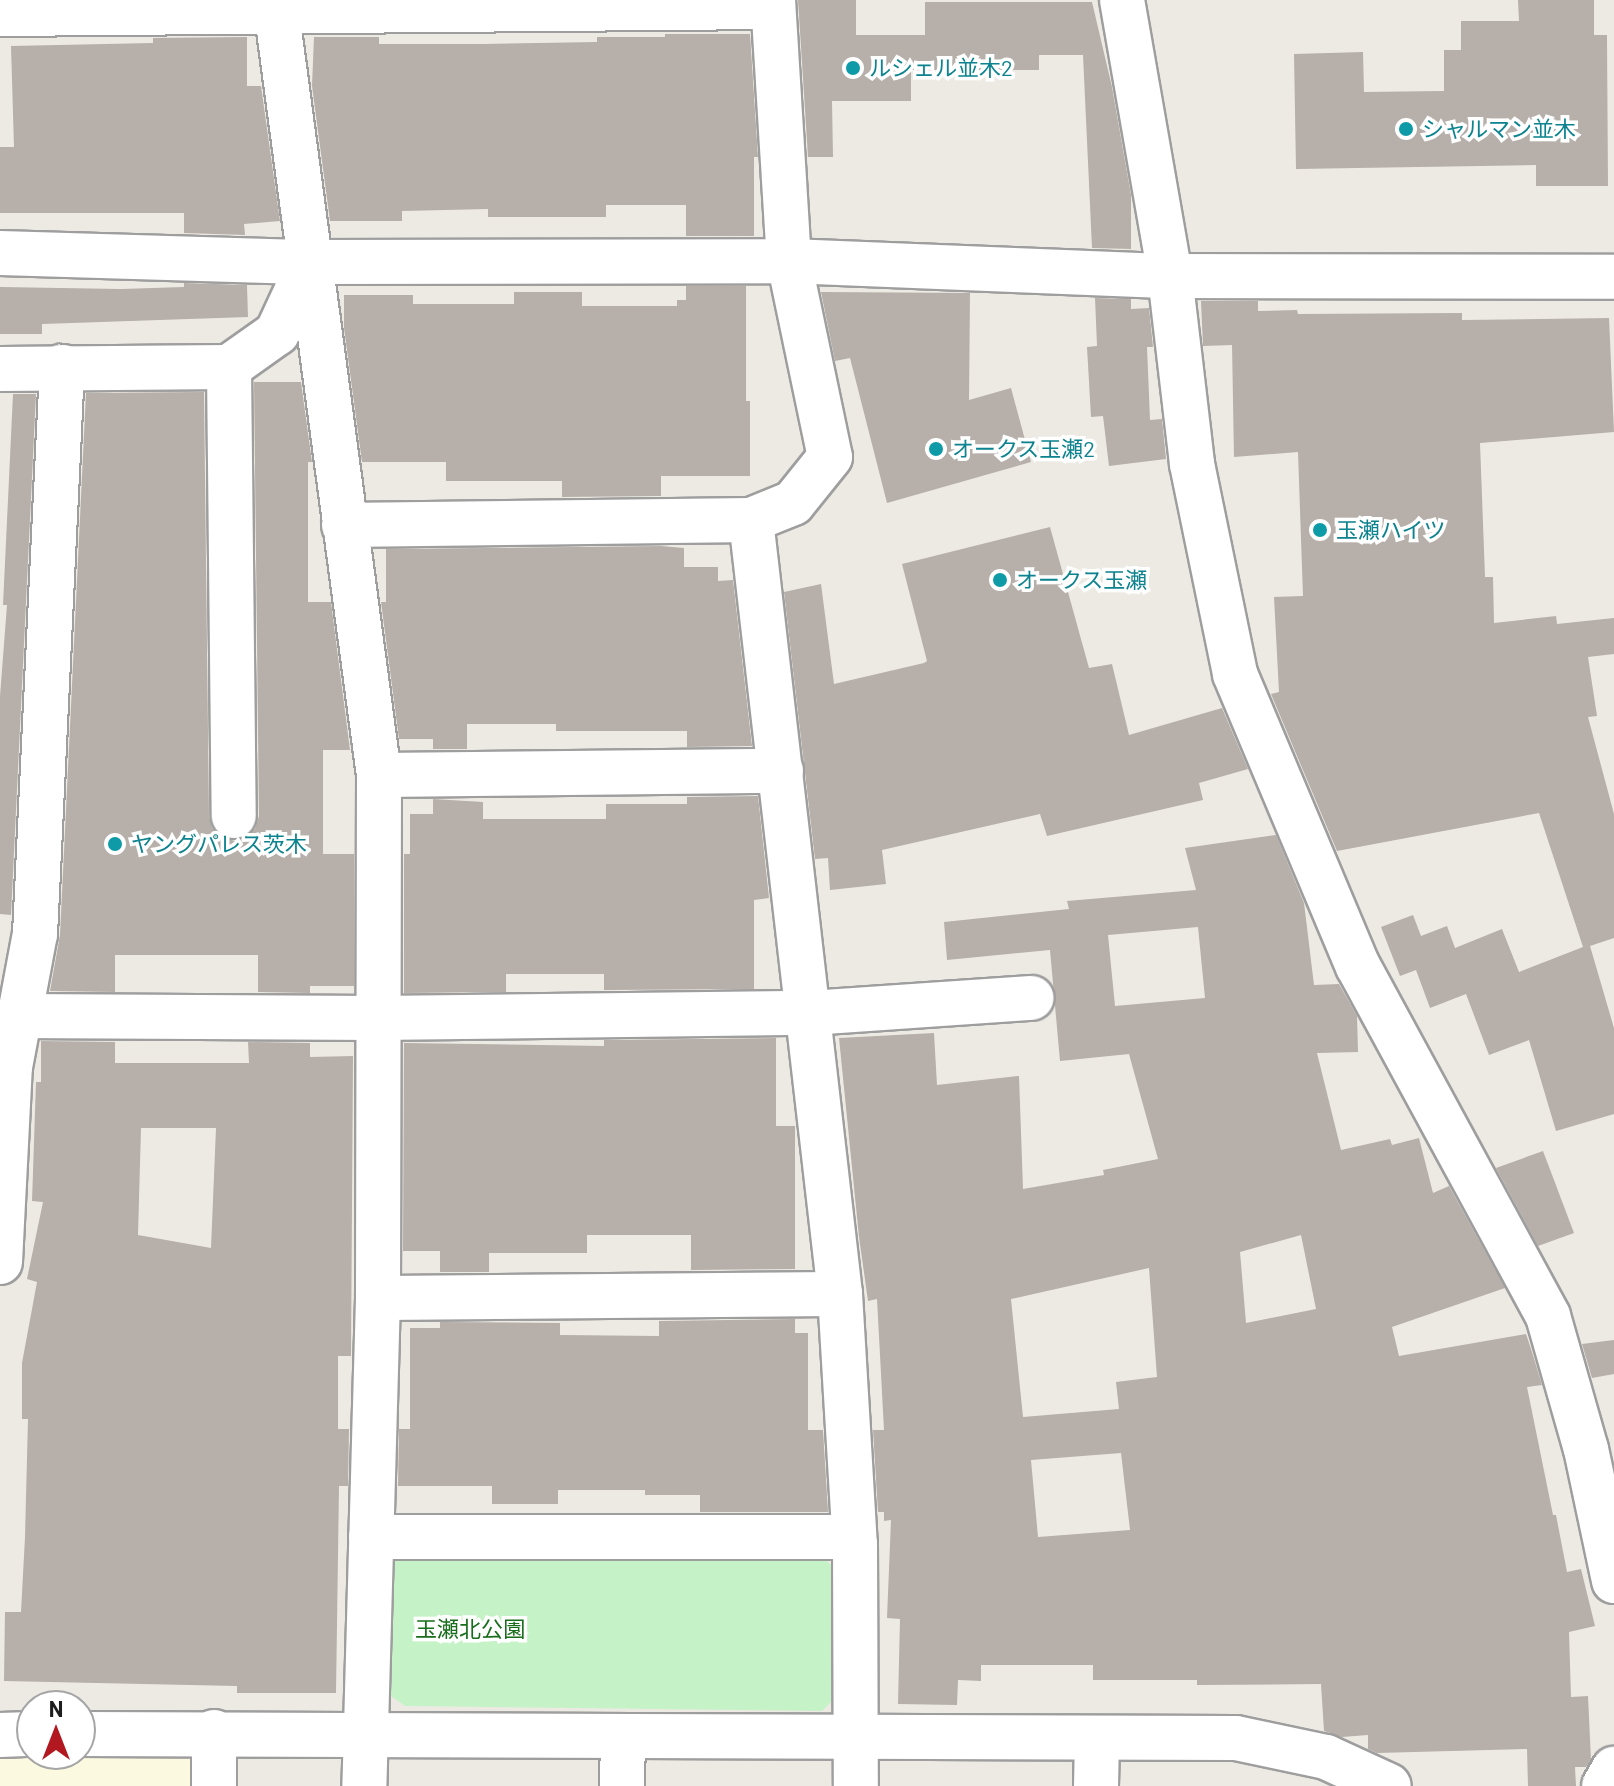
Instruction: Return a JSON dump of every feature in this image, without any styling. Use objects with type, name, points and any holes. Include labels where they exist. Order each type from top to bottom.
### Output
[{"type":"street","points":[[1122,0],[1170,276],[1192,464],[1235,674],[1358,966],[1548,1316],[1586,1449],[1614,1581]]},
{"type":"street","points":[[0,14],[276,7],[773,4],[789,261],[830,457],[793,503],[751,520],[344,525]]},
{"type":"street","points":[[276,7],[379,775],[378,1298],[364,1786]]},
{"type":"street","points":[[0,253],[310,262],[789,261],[1170,276],[1614,277]]},
{"type":"street","points":[[0,369],[229,367],[277,333],[310,262]]},
{"type":"street","points":[[0,1262],[4,1126],[10,1067],[35,934],[62,367]]},
{"type":"street","points":[[229,367],[234,816]]},
{"type":"street","points":[[751,520],[840,1294],[854,1537],[856,1786]]},
{"type":"street","points":[[379,775],[781,771]]},
{"type":"street","points":[[18,1016],[377,1018],[810,1013],[1031,998]]},
{"type":"street","points":[[378,1298],[840,1294]]},
{"type":"street","points":[[371,1537],[854,1537]]},
{"type":"street","points":[[214,1732],[214,1786]]},
{"type":"street","points":[[96,1734],[365,1732],[623,1737],[1236,1738],[1327,1772],[1389,1786]]},
{"type":"street","points":[[622,1786],[623,1737]]},
{"type":"street","points":[[1096,1786],[1097,1739]]},
{"type":"street","points":[[1604,1786],[1614,1769]]},
{"type":"shaded area","points":[[0,1753],[16,1753],[16,1770],[96,1770],[96,1753],[207,1753],[207,1786],[0,1786]]},
{"type":"green space","name":"玉瀬北公園","points":[[408,1551],[821,1556],[838,1571],[837,1696],[822,1711],[405,1706],[388,1694],[388,1563]]},
{"type":"building","points":[[798,0],[856,0],[856,35],[925,35],[925,2],[1092,2],[1112,87],[1131,195],[1131,249],[1092,248],[1083,55],[1039,55],[1039,70],[911,70],[911,101],[832,101],[833,157],[808,157]]},
{"type":"building","points":[[1518,0],[1594,0],[1594,35],[1607,35],[1608,186],[1536,186],[1536,165],[1296,169],[1294,54],[1363,52],[1364,92],[1444,91],[1444,50],[1461,50],[1461,21],[1519,21]]},
{"type":"building","points":[[665,34],[750,34],[758,157],[754,157],[754,236],[686,236],[686,205],[606,205],[606,217],[488,217],[488,209],[402,211],[402,221],[330,221],[312,86],[314,37],[379,37],[379,44],[484,44],[597,42],[597,37],[665,37]]},
{"type":"building","points":[[247,37],[247,86],[261,86],[280,221],[244,224],[245,235],[184,233],[184,213],[0,213],[0,147],[14,147],[11,46],[153,43],[153,38]]},
{"type":"building","points":[[184,283],[247,285],[248,317],[42,324],[42,334],[0,334],[0,287],[121,289],[184,287]]},
{"type":"building","points":[[686,286],[746,286],[746,401],[750,401],[750,476],[661,476],[661,496],[562,497],[562,481],[446,481],[446,462],[362,462],[344,328],[344,295],[413,295],[413,304],[514,304],[514,292],[582,292],[582,306],[677,306],[677,300],[686,300]]},
{"type":"building","points":[[821,292],[970,293],[969,400],[1011,388],[1031,462],[887,503],[850,358],[835,361]]},
{"type":"building","points":[[1095,298],[1131,299],[1131,309],[1149,308],[1153,347],[1147,347],[1150,420],[1162,419],[1166,459],[1109,466],[1103,416],[1091,417],[1087,347],[1097,346]]},
{"type":"building","points":[[1201,301],[1258,301],[1258,311],[1297,310],[1298,314],[1462,313],[1462,320],[1609,318],[1614,432],[1480,443],[1485,577],[1493,577],[1494,623],[1556,616],[1557,624],[1614,618],[1614,654],[1588,657],[1597,716],[1588,717],[1614,814],[1614,938],[1590,946],[1614,1028],[1614,1114],[1556,1131],[1529,1040],[1489,1055],[1466,994],[1430,1008],[1416,970],[1400,976],[1381,927],[1413,915],[1421,936],[1447,926],[1455,948],[1502,929],[1519,972],[1583,947],[1539,813],[1337,851],[1271,694],[1279,692],[1274,597],[1303,596],[1298,452],[1234,457],[1232,345],[1203,346]]},
{"type":"building","points":[[254,382],[301,382],[312,462],[308,462],[308,602],[331,602],[350,750],[323,750],[323,854],[354,854],[354,986],[310,986],[310,993],[258,992],[258,955],[115,955],[115,992],[50,991],[60,935],[86,393],[204,392],[209,816],[212,828],[221,837],[235,841],[246,838],[255,829],[259,816]]},
{"type":"building","points":[[13,394],[36,394],[11,915],[0,914],[0,696],[7,605],[3,605]]},
{"type":"building","points":[[1050,527],[1089,668],[1112,664],[1129,735],[1222,708],[1248,769],[1199,783],[1203,800],[1047,836],[1040,814],[882,850],[886,884],[830,890],[828,858],[815,859],[784,592],[821,584],[834,684],[924,663],[927,661],[902,564]]},
{"type":"building","points":[[684,548],[684,567],[718,567],[718,581],[733,580],[752,746],[687,747],[687,731],[556,731],[556,724],[467,724],[467,749],[433,749],[433,739],[399,739],[381,602],[386,602],[386,549]]},
{"type":"building","points":[[758,796],[769,898],[754,900],[754,989],[604,990],[604,974],[506,974],[506,992],[404,993],[404,854],[410,854],[410,814],[433,814],[433,799],[483,802],[483,819],[606,819],[606,804],[687,804],[687,797]]},
{"type":"building","points":[[1276,835],[1304,903],[1314,985],[1339,984],[1357,1016],[1358,1052],[1317,1053],[1341,1150],[1390,1139],[1392,1145],[1419,1138],[1433,1193],[1449,1186],[1505,1288],[1392,1327],[1399,1356],[1526,1334],[1542,1385],[1527,1387],[1553,1515],[1556,1515],[1567,1572],[1581,1569],[1595,1626],[1569,1632],[1571,1697],[1588,1696],[1591,1760],[1586,1767],[1575,1767],[1576,1786],[1528,1786],[1527,1749],[1377,1753],[1368,1749],[1368,1735],[1342,1737],[1324,1731],[1321,1684],[1197,1685],[1197,1680],[1093,1680],[1093,1665],[981,1665],[981,1681],[958,1680],[957,1705],[898,1704],[900,1619],[887,1618],[891,1520],[884,1521],[884,1512],[878,1512],[873,1430],[884,1430],[877,1299],[868,1301],[839,1038],[934,1033],[937,1085],[1019,1076],[1023,1189],[1104,1175],[1103,1170],[1158,1159],[1129,1054],[1060,1061],[1050,950],[947,960],[944,922],[1069,909],[1067,901],[1196,890],[1185,848]],"holes":[[[1198,927],[1205,998],[1115,1006],[1108,935]],[[1301,1235],[1316,1309],[1246,1323],[1240,1252]],[[1149,1268],[1157,1377],[1116,1382],[1119,1409],[1023,1417],[1011,1299]],[[1121,1453],[1130,1530],[1038,1537],[1031,1460]]]},
{"type":"building","points":[[776,1038],[776,1126],[795,1126],[795,1269],[691,1270],[691,1235],[587,1235],[587,1253],[489,1253],[489,1272],[440,1272],[440,1251],[403,1251],[404,1043],[604,1046],[604,1040]]},
{"type":"building","points":[[41,1041],[115,1042],[115,1063],[249,1063],[248,1042],[310,1043],[310,1057],[353,1056],[351,1356],[338,1356],[338,1429],[349,1429],[348,1486],[339,1486],[336,1693],[237,1693],[237,1686],[4,1681],[5,1612],[21,1612],[28,1419],[22,1419],[22,1363],[37,1282],[27,1279],[43,1202],[32,1201],[36,1082],[41,1082]],"holes":[[[141,1128],[216,1128],[211,1248],[138,1235]]]},
{"type":"building","points":[[1543,1151],[1574,1233],[1538,1246],[1496,1168]]},
{"type":"building","points":[[795,1319],[795,1333],[808,1333],[808,1430],[823,1430],[828,1512],[700,1512],[700,1495],[645,1495],[645,1490],[558,1490],[558,1504],[492,1504],[492,1486],[398,1486],[399,1429],[410,1429],[410,1328],[440,1328],[440,1322],[560,1323],[560,1335],[659,1336],[659,1321]]},
{"type":"building","points":[[1614,1340],[1614,1374],[1592,1378],[1582,1344]]},
{"type":"place","name":"ルシェル並木2","points":[[853,68]]},
{"type":"place","name":"シャルマン並木","points":[[1406,129]]},
{"type":"place","name":"オークス玉瀬2","points":[[936,449]]},
{"type":"place","name":"玉瀬ハイツ","points":[[1320,530]]},
{"type":"place","name":"オークス玉瀬","points":[[1000,580]]},
{"type":"place","name":"ヤングパレス茨木","points":[[115,844]]}]
